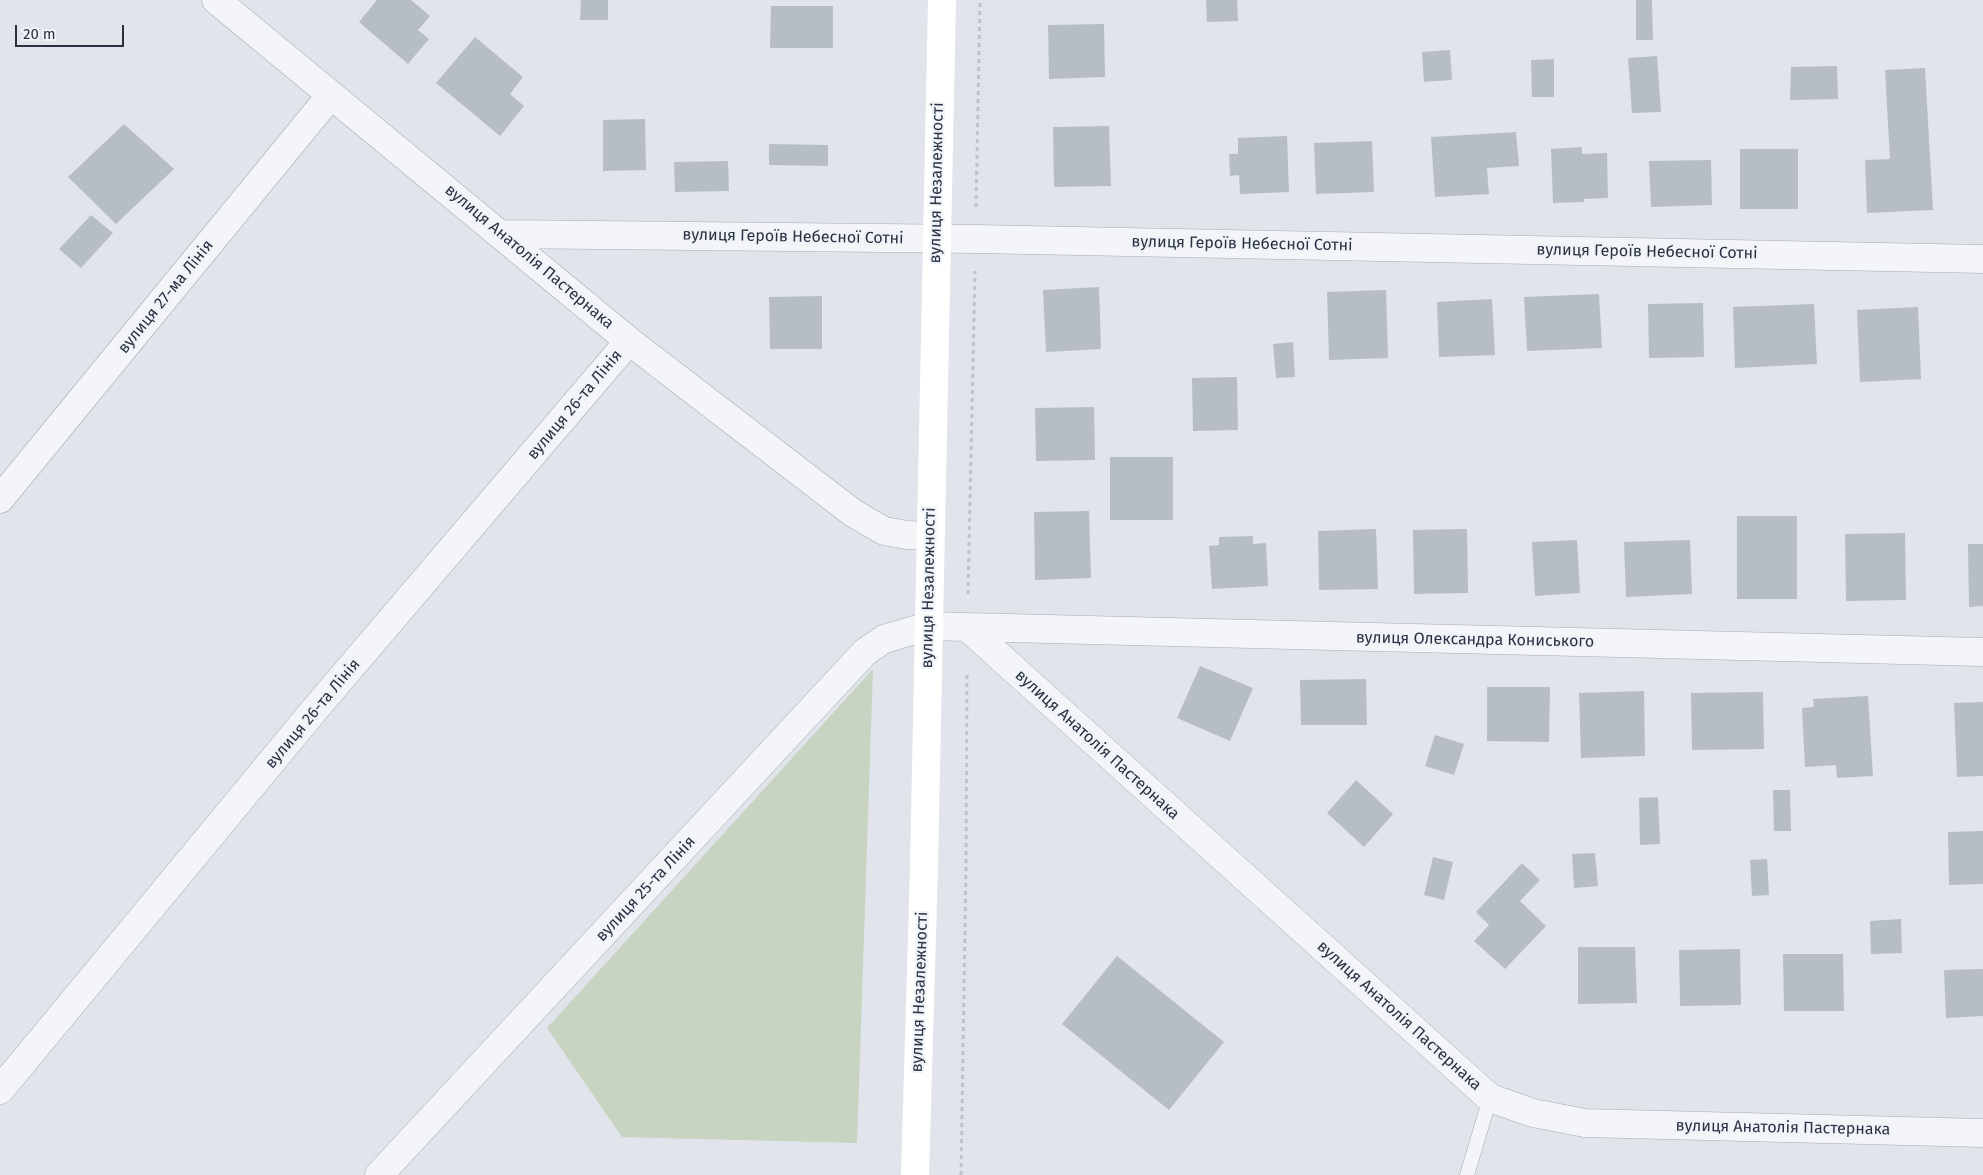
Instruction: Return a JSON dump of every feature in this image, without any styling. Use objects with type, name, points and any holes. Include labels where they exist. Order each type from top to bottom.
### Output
[{"type":"main road","name":"вулиця Незалежності","points":[[915,1175],[942,0]]},
{"type":"street","name":"вулиця Анатолія Пастернака","points":[[216,0],[502,234],[629,341],[853,513],[884,531],[907,536],[929,536]]},
{"type":"street","name":"вулиця 27-ма Лінія","points":[[0,499],[332,95]]},
{"type":"street","name":"вулиця Героїв Небесної Сотні","points":[[502,234],[976,239],[1983,259]]},
{"type":"street","name":"вулиця 26-та Лінія","points":[[0,1090],[316,708],[629,341]]},
{"type":"street","points":[[928,626],[967,627]]},
{"type":"street","name":"вулиця 25-та Лінія","points":[[379,1175],[865,652],[884,639],[928,626]]},
{"type":"street","name":"вулиця Анатолія Пастернака","points":[[967,627],[1490,1098],[1533,1113],[1585,1123],[1983,1133]]},
{"type":"street","name":"вулиця Олександра Кониського","points":[[967,627],[1983,652]]},
{"type":"lane","points":[[1467,1175],[1490,1098]]},
{"type":"path","points":[[961,1175],[966,867],[967,627],[980,0]]},
{"type":"green space","points":[[873,669],[857,1143],[622,1137],[547,1028]]},
{"type":"building","points":[[377,0],[411,0],[430,16],[418,30],[429,39],[408,64],[359,22]]},
{"type":"building","points":[[581,0],[608,0],[608,20],[580,20]]},
{"type":"building","points":[[1206,0],[1237,0],[1238,21],[1207,22]]},
{"type":"building","points":[[1636,0],[1652,0],[1653,40],[1636,40]]},
{"type":"building","points":[[771,6],[833,6],[833,48],[770,48]]},
{"type":"building","points":[[1104,24],[1105,77],[1049,79],[1048,25]]},
{"type":"building","points":[[475,37],[523,77],[510,94],[524,106],[500,136],[436,83]]},
{"type":"building","points":[[1450,50],[1452,80],[1424,82],[1422,52]]},
{"type":"building","points":[[1657,56],[1661,112],[1632,113],[1628,58]]},
{"type":"building","points":[[1554,59],[1554,97],[1532,97],[1531,60]]},
{"type":"building","points":[[1837,66],[1838,99],[1790,100],[1791,67]]},
{"type":"building","points":[[1925,68],[1933,210],[1867,213],[1865,160],[1890,159],[1885,70]]},
{"type":"building","points":[[645,119],[646,170],[603,171],[603,120]]},
{"type":"building","points":[[124,124],[174,169],[116,224],[68,177]]},
{"type":"building","points":[[1109,126],[1111,186],[1054,187],[1053,127]]},
{"type":"building","points":[[1516,132],[1519,166],[1487,168],[1489,194],[1435,197],[1431,137]]},
{"type":"building","points":[[1287,136],[1289,192],[1240,194],[1239,175],[1230,176],[1229,154],[1238,154],[1238,138]]},
{"type":"building","points":[[1372,141],[1374,192],[1316,194],[1314,143]]},
{"type":"building","points":[[769,144],[828,145],[828,166],[769,165]]},
{"type":"building","points":[[1582,147],[1582,154],[1607,153],[1608,198],[1584,199],[1584,202],[1553,203],[1551,149]]},
{"type":"building","points":[[1740,149],[1798,149],[1798,209],[1740,209]]},
{"type":"building","points":[[1711,160],[1712,205],[1651,207],[1649,161]]},
{"type":"building","points":[[728,161],[729,191],[675,192],[674,162]]},
{"type":"building","points":[[91,215],[113,233],[81,268],[59,249]]},
{"type":"building","points":[[1099,287],[1101,349],[1046,352],[1043,290]]},
{"type":"building","points":[[1386,290],[1388,358],[1329,360],[1327,292]]},
{"type":"building","points":[[1599,294],[1602,348],[1527,351],[1524,297]]},
{"type":"building","points":[[822,296],[822,349],[770,349],[769,297]]},
{"type":"building","points":[[1492,299],[1495,355],[1439,357],[1437,302]]},
{"type":"building","points":[[1703,303],[1704,357],[1649,358],[1648,304]]},
{"type":"building","points":[[1814,304],[1817,364],[1735,368],[1733,307]]},
{"type":"building","points":[[1918,307],[1921,379],[1860,382],[1857,310]]},
{"type":"building","points":[[1293,342],[1295,377],[1276,378],[1273,344]]},
{"type":"building","points":[[1237,377],[1238,430],[1193,431],[1192,378]]},
{"type":"building","points":[[1094,407],[1095,460],[1036,461],[1035,408]]},
{"type":"building","points":[[1110,457],[1173,457],[1173,520],[1110,520]]},
{"type":"building","points":[[1089,511],[1091,578],[1035,580],[1034,512]]},
{"type":"building","points":[[1737,516],[1797,516],[1797,599],[1737,599]]},
{"type":"building","points":[[1376,529],[1378,589],[1319,590],[1318,531]]},
{"type":"building","points":[[1467,529],[1468,593],[1414,594],[1413,530]]},
{"type":"building","points":[[1905,533],[1906,600],[1846,601],[1845,534]]},
{"type":"building","points":[[1253,536],[1253,544],[1266,543],[1268,586],[1212,589],[1209,546],[1219,545],[1219,537]]},
{"type":"building","points":[[1577,540],[1580,593],[1535,596],[1532,542]]},
{"type":"building","points":[[1690,540],[1692,594],[1626,597],[1624,542]]},
{"type":"building","points":[[1968,544],[1983,544],[1983,606],[1969,607]]},
{"type":"building","points":[[1200,666],[1253,688],[1230,741],[1177,718]]},
{"type":"building","points":[[1366,679],[1367,725],[1301,725],[1300,680]]},
{"type":"building","points":[[1487,687],[1550,687],[1549,742],[1487,741]]},
{"type":"building","points":[[1644,691],[1645,756],[1581,758],[1579,693]]},
{"type":"building","points":[[1763,692],[1764,749],[1692,750],[1691,693]]},
{"type":"building","points":[[1868,696],[1873,776],[1837,778],[1836,765],[1805,767],[1802,708],[1814,707],[1813,699]]},
{"type":"building","points":[[1983,702],[1983,776],[1957,777],[1954,703]]},
{"type":"building","points":[[1435,735],[1464,744],[1454,775],[1425,766]]},
{"type":"building","points":[[1356,780],[1393,814],[1364,847],[1327,813]]},
{"type":"building","points":[[1773,790],[1790,790],[1791,831],[1774,831]]},
{"type":"building","points":[[1658,797],[1660,844],[1640,845],[1639,798]]},
{"type":"building","points":[[1983,831],[1983,884],[1949,885],[1948,832]]},
{"type":"building","points":[[1595,853],[1598,886],[1574,888],[1572,854]]},
{"type":"building","points":[[1433,857],[1453,862],[1444,900],[1424,895]]},
{"type":"building","points":[[1767,859],[1769,895],[1752,896],[1750,860]]},
{"type":"building","points":[[1522,863],[1540,880],[1520,901],[1546,926],[1505,969],[1474,941],[1489,925],[1476,912]]},
{"type":"building","points":[[1901,919],[1902,953],[1871,954],[1870,921]]},
{"type":"building","points":[[1578,947],[1635,947],[1637,1003],[1578,1004]]},
{"type":"building","points":[[1740,949],[1741,1005],[1680,1006],[1679,950]]},
{"type":"building","points":[[1783,954],[1843,954],[1844,1011],[1784,1011]]},
{"type":"building","points":[[1117,956],[1224,1042],[1169,1110],[1062,1024]]},
{"type":"building","points":[[1983,969],[1983,1016],[1946,1018],[1944,970]]}]
